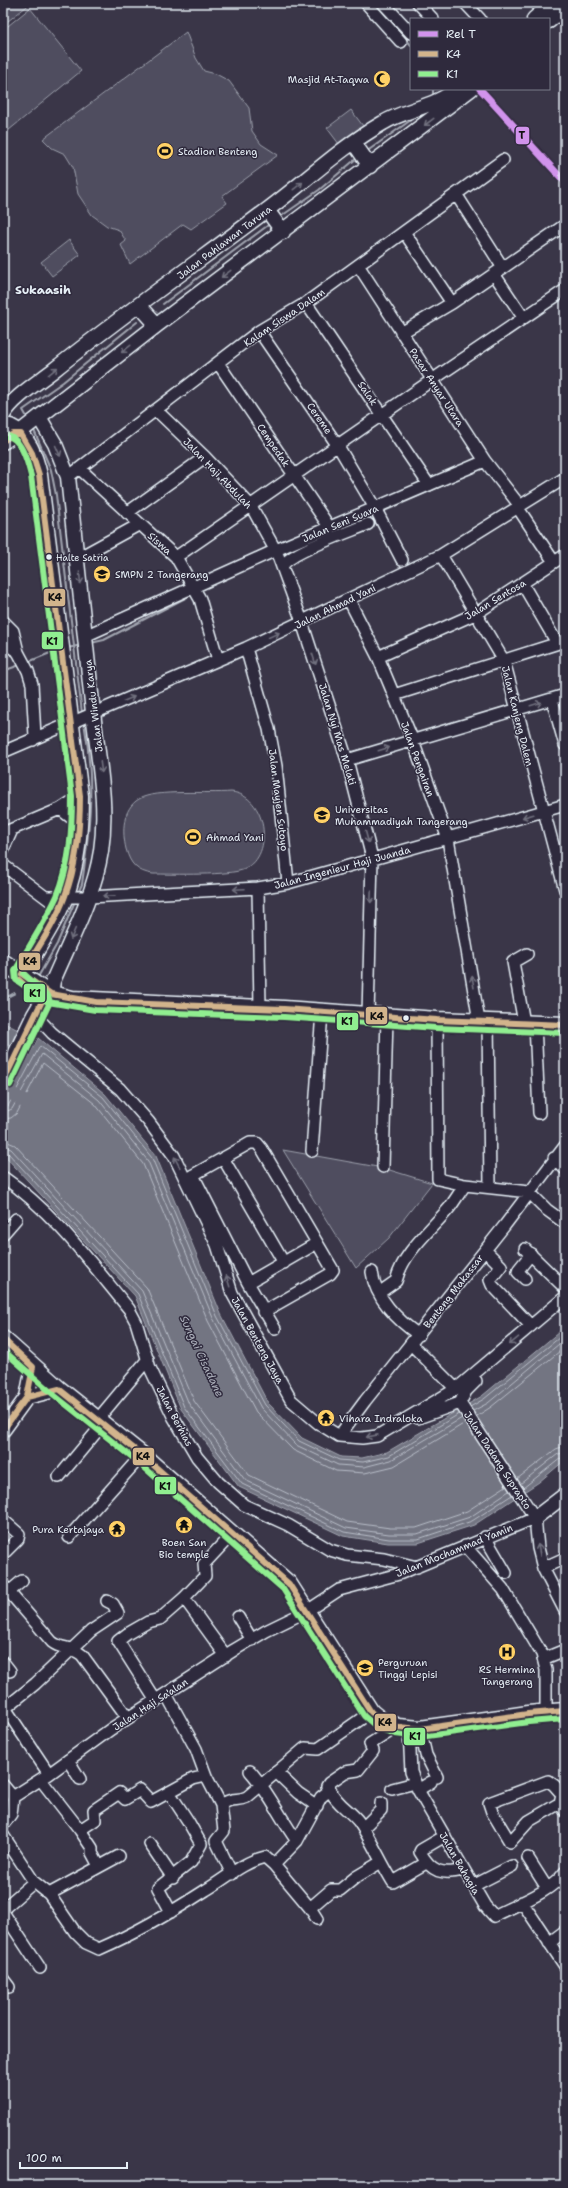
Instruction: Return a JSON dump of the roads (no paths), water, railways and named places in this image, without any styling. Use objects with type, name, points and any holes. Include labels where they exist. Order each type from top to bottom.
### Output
[{"type":"highway","points":[[3,428],[30,425]]},
{"type":"highway","points":[[3,441],[30,425]]},
{"type":"highway","points":[[22,974],[64,900],[75,858],[79,824],[80,796],[72,723],[60,651],[39,475],[32,453],[30,425]]},
{"type":"highway","points":[[3,964],[22,974],[44,1001]]},
{"type":"highway","points":[[3,964],[44,1001],[72,999],[96,1002],[260,1008],[437,1020],[565,1025]]},
{"type":"highway","points":[[3,1082],[44,1001]]},
{"type":"highway","points":[[3,1339],[59,1389],[142,1455],[289,1584],[371,1712],[382,1721],[408,1728],[565,1711]]},
{"type":"main road","points":[[535,18],[552,3]]},
{"type":"main road","points":[[550,20],[565,7]]},
{"type":"main road","points":[[30,425],[281,230],[470,90]]},
{"type":"main road","name":"Jalan Pahlawan Taruna","points":[[3,415],[22,395],[139,305],[269,212],[383,123],[448,94]]},
{"type":"main road","points":[[355,145],[369,164]]},
{"type":"main road","points":[[269,212],[281,230]]},
{"type":"main road","points":[[139,305],[157,325]]},
{"type":"main road","name":"Jalan Windu Karya","points":[[30,425],[56,444],[68,477],[78,558],[92,715],[103,786],[104,818],[101,852],[87,897],[54,981],[44,1001]]},
{"type":"main road","points":[[3,1430],[28,1397],[34,1367]]},
{"type":"main road","points":[[28,1397],[59,1389]]},
{"type":"main road","name":"Jalan Dadang Suprapto","points":[[535,1518],[565,1495]]},
{"type":"street","points":[[366,3],[401,42]]},
{"type":"street","points":[[383,3],[410,31]]},
{"type":"street","points":[[418,3],[432,18]]},
{"type":"street","points":[[465,3],[479,18]]},
{"type":"street","name":"Kalam Siswa Dalam","points":[[68,477],[259,331],[306,303],[503,160]]},
{"type":"street","points":[[456,194],[523,317]]},
{"type":"street","points":[[401,333],[452,303],[562,227]]},
{"type":"street","points":[[404,232],[452,303]]},
{"type":"street","name":"Pasar Anyar Utara","points":[[358,265],[485,461],[519,507],[554,562]]},
{"type":"street","points":[[176,557],[523,317],[565,290]]},
{"type":"street","name":"Salak","points":[[306,303],[429,485]]},
{"type":"street","name":"Cereme","points":[[259,331],[338,446],[377,512],[402,560]]},
{"type":"street","name":"Cempedak","points":[[218,363],[330,528]]},
{"type":"street","name":"Jalan Haji Abdulah","points":[[156,410],[251,506],[277,552],[302,622]]},
{"type":"street","points":[[127,512],[205,458]]},
{"type":"street","name":"Jalan Seni Suara","points":[[86,642],[196,592],[277,552],[330,528],[377,512],[429,485],[485,461]]},
{"type":"street","name":"Siswa","points":[[80,469],[176,557],[196,592],[218,660]]},
{"type":"street","name":"Jalan Ahmad Yani","points":[[3,752],[246,648],[349,600],[441,555],[565,478]]},
{"type":"street","points":[[78,558],[140,524]]},
{"type":"street","points":[[282,565],[285,561],[297,554],[368,524]]},
{"type":"street","name":"Jalan Kanjeng Dalem","points":[[441,555],[477,613],[504,661],[565,890]]},
{"type":"street","name":"Jalan Sentosa","points":[[378,657],[477,613],[565,555]]},
{"type":"street","points":[[394,695],[561,642],[522,583]]},
{"type":"street","name":"Jalan Pengairan","points":[[349,600],[378,657],[394,695],[413,741],[448,839],[483,1021],[490,1186]]},
{"type":"street","points":[[3,621],[13,631],[32,684],[35,736],[33,740]]},
{"type":"street","name":"Jalan Nyi Mas Melati","points":[[302,622],[347,760],[372,858],[368,1015]]},
{"type":"street","points":[[3,635],[12,648],[21,656]]},
{"type":"street","name":"Jalan Mayjen Sutoyo","points":[[246,648],[269,729],[276,766],[288,883]]},
{"type":"street","points":[[347,760],[565,695]]},
{"type":"street","points":[[552,699],[565,745]]},
{"type":"street","points":[[3,850],[8,832],[60,809],[80,796]]},
{"type":"street","name":"Jalan Ingenieur Haji Juanda","points":[[3,865],[47,897],[64,900],[87,897],[258,888],[288,883],[372,858],[448,839],[565,805]]},
{"type":"street","points":[[60,809],[79,824]]},
{"type":"street","points":[[258,888],[260,1008]]},
{"type":"street","points":[[527,954],[513,962],[530,1023],[539,1113]]},
{"type":"street","name":"Jalan Benteng Jaya","points":[[44,1001],[52,1032],[120,1090],[148,1122],[190,1177],[217,1245],[232,1293],[291,1400],[318,1422],[339,1436],[362,1438],[377,1436],[456,1389],[565,1297]]},
{"type":"street","points":[[312,1151],[322,1012]]},
{"type":"street","points":[[383,1167],[387,1016]]},
{"type":"street","points":[[437,1020],[438,1179],[466,1185],[490,1186],[528,1192],[565,1224]]},
{"type":"street","points":[[264,1312],[333,1270],[257,1143],[250,1144],[190,1177],[264,1312],[276,1329]]},
{"type":"street","name":"Benteng Makassar","points":[[339,1436],[485,1250],[554,1158],[565,1146]]},
{"type":"street","points":[[223,1158],[284,1263]]},
{"type":"street","points":[[554,1158],[565,1169]]},
{"type":"street","name":"Jalan Berhias","points":[[3,1177],[23,1190],[40,1206],[129,1309],[136,1322],[148,1360],[174,1418],[197,1457],[218,1482],[244,1505],[288,1525],[330,1550],[347,1555],[384,1559],[417,1567]]},
{"type":"street","points":[[379,1293],[396,1281],[399,1270],[408,1256],[450,1207],[466,1185]]},
{"type":"street","points":[[3,1234],[16,1219]]},
{"type":"street","points":[[248,1283],[317,1244]]},
{"type":"street","points":[[485,1250],[501,1266],[490,1280],[492,1285],[531,1326]]},
{"type":"street","points":[[525,1279],[518,1272],[528,1252],[565,1288]]},
{"type":"street","points":[[372,1272],[373,1284],[402,1324],[419,1335]]},
{"type":"street","points":[[411,1344],[456,1389]]},
{"type":"street","name":"Jalan Dadang Suprapto","points":[[461,1404],[466,1391],[484,1373],[495,1357]]},
{"type":"street","points":[[59,1477],[148,1360]]},
{"type":"street","name":"Jalan Dadang Suprapto","points":[[407,1419],[421,1418],[446,1406],[461,1404]]},
{"type":"street","name":"Jalan Dadang Suprapto","points":[[461,1404],[535,1518],[538,1548],[543,1568],[565,1611]]},
{"type":"street","points":[[69,1537],[142,1455]]},
{"type":"street","name":"Jalan Mochammad Yamin","points":[[307,1611],[339,1590],[399,1574],[485,1537],[535,1518]]},
{"type":"street","points":[[3,1520],[19,1534],[3,1554]]},
{"type":"street","points":[[156,1701],[118,1641],[148,1622],[160,1619],[184,1598],[205,1576],[204,1564],[232,1534]]},
{"type":"street","points":[[485,1537],[506,1573]]},
{"type":"street","points":[[465,1546],[503,1589],[543,1659],[546,1670],[546,1712]]},
{"type":"street","points":[[543,1568],[565,1558]]},
{"type":"street","points":[[22,1581],[6,1588],[52,1642],[58,1646],[73,1648],[82,1655],[128,1718]]},
{"type":"street","points":[[184,1598],[226,1656]]},
{"type":"street","points":[[99,1866],[92,1853],[92,1848],[45,1777],[4,1709],[35,1684],[99,1625],[118,1613],[113,1604],[107,1601]]},
{"type":"street","name":"Jalan Haji Sa'alan","points":[[13,1797],[45,1777],[128,1718],[226,1656],[252,1640],[307,1611]]},
{"type":"street","points":[[238,1617],[252,1640]]},
{"type":"street","points":[[543,1659],[565,1650]]},
{"type":"street","points":[[166,1694],[196,1749],[206,1776],[221,1805],[224,1831],[216,1841],[232,1874]]},
{"type":"street","points":[[221,1805],[231,1799],[242,1799],[262,1786],[276,1772],[305,1748],[318,1749],[371,1712]]},
{"type":"street","points":[[392,1789],[416,1786],[434,1779],[426,1755],[408,1728],[370,1744],[373,1751],[360,1769],[355,1772],[346,1772],[328,1783],[327,1786],[336,1802],[355,1817],[363,1828],[393,1882],[426,1863]]},
{"type":"street","name":"Jalan Bahagia","points":[[408,1728],[411,1772],[416,1786],[473,1886],[485,1906],[494,1916],[563,1880]]},
{"type":"street","points":[[68,1760],[80,1779]]},
{"type":"street","points":[[250,1771],[262,1786],[282,1822],[297,1841]]},
{"type":"street","points":[[276,1772],[298,1793],[317,1806]]},
{"type":"street","points":[[80,1830],[95,1820],[94,1810],[119,1793],[125,1799],[140,1790],[150,1802],[193,1779],[206,1776]]},
{"type":"street","points":[[548,1781],[560,1784],[563,1807],[529,1821],[510,1842],[492,1812],[489,1803],[541,1782],[548,1781]]},
{"type":"street","points":[[3,1785],[13,1797],[11,1814],[3,1825]]},
{"type":"street","points":[[274,1865],[297,1841],[321,1797],[330,1790]]},
{"type":"street","points":[[168,1792],[188,1821],[201,1844],[192,1862],[158,1890],[171,1912]]},
{"type":"street","points":[[363,1828],[381,1810],[381,1803]]},
{"type":"street","points":[[3,1835],[34,1882],[49,1894],[74,1932],[86,1943],[99,1949],[171,1912],[246,1864],[264,1857],[274,1865],[310,1908],[317,1919]]},
{"type":"street","points":[[444,1836],[420,1850],[426,1863],[436,1870],[447,1874],[464,1870]]},
{"type":"street","points":[[150,1844],[173,1878]]},
{"type":"street","points":[[49,1894],[119,1856]]},
{"type":"street","points":[[528,1858],[547,1888]]},
{"type":"street","points":[[310,1908],[331,1890],[340,1890],[356,1877],[381,1862]]},
{"type":"street","points":[[473,1886],[512,1866]]},
{"type":"street","points":[[34,1882],[3,1911],[40,1968]]},
{"type":"street","points":[[522,1902],[565,1966]]},
{"type":"street","points":[[549,1942],[565,1931]]},
{"type":"water","points":[[3,1022],[18,1030],[3,1061]]},
{"type":"water","points":[[38,1038],[105,1094],[156,1156],[221,1314],[268,1403],[302,1438],[341,1457],[362,1458],[387,1452],[482,1396],[565,1327],[565,1460],[539,1482],[474,1525],[418,1543],[388,1543],[343,1536],[239,1487],[181,1409],[135,1296],[3,1154],[3,1107]]},
{"type":"waterway","points":[[376,3],[380,7]]},
{"type":"waterway","points":[[383,11],[410,44]]},
{"type":"waterway","points":[[433,90],[433,97]]},
{"type":"waterway","points":[[366,152],[418,115]]},
{"type":"waterway","points":[[280,217],[319,190],[357,158]]},
{"type":"waterway","points":[[163,304],[271,223]]},
{"type":"waterway","points":[[28,419],[23,410],[63,382],[137,322]]},
{"type":"waterway","points":[[33,428],[51,470],[56,495],[82,713]]},
{"type":"waterway","points":[[382,512],[446,484]]},
{"type":"waterway","points":[[340,529],[374,515]]},
{"type":"waterway","points":[[281,554],[313,540]]},
{"type":"waterway","points":[[262,562],[275,557]]},
{"type":"waterway","points":[[91,643],[104,640],[193,594]]},
{"type":"waterway","points":[[68,648],[81,645]]},
{"type":"waterway","points":[[28,662],[55,651]]},
{"type":"waterway","points":[[3,671],[20,665]]},
{"type":"waterway","points":[[78,893],[82,884],[90,803],[89,764],[84,722]]},
{"type":"waterway","points":[[38,977],[57,944],[75,901]]},
{"type":"waterway","points":[[3,999],[15,993]]},
{"type":"waterway","name":"Sungai Cisadane","points":[[3,1088],[25,1102]]},
{"type":"rail line","name":"T","points":[[481,90],[565,182]]},
{"type":"place","name":"Masjid At-Taqwa","points":[[382,79]]},
{"type":"place","name":"Stadion Benteng","points":[[165,151]]},
{"type":"place","name":"Halte Satria","points":[[49,557]]},
{"type":"place","name":"SMPN 2 Tangerang","points":[[102,574]]},
{"type":"place","name":"Universitas Muhammadiyah Tangerang","points":[[322,815]]},
{"type":"place","name":"Ahmad Yani","points":[[193,837]]},
{"type":"place","name":"Vihara Indraloka","points":[[326,1418]]},
{"type":"place","name":"Boen San Bio temple","points":[[184,1525]]},
{"type":"place","name":"Pura Kertajaya","points":[[117,1529]]},
{"type":"place","name":"RS Hermina Tangerang","points":[[507,1652]]},
{"type":"place","name":"Perguruan Tinggi Lepisi","points":[[365,1668]]},
{"type":"district","name":"Sukaasih","points":[[43,290]]}]
